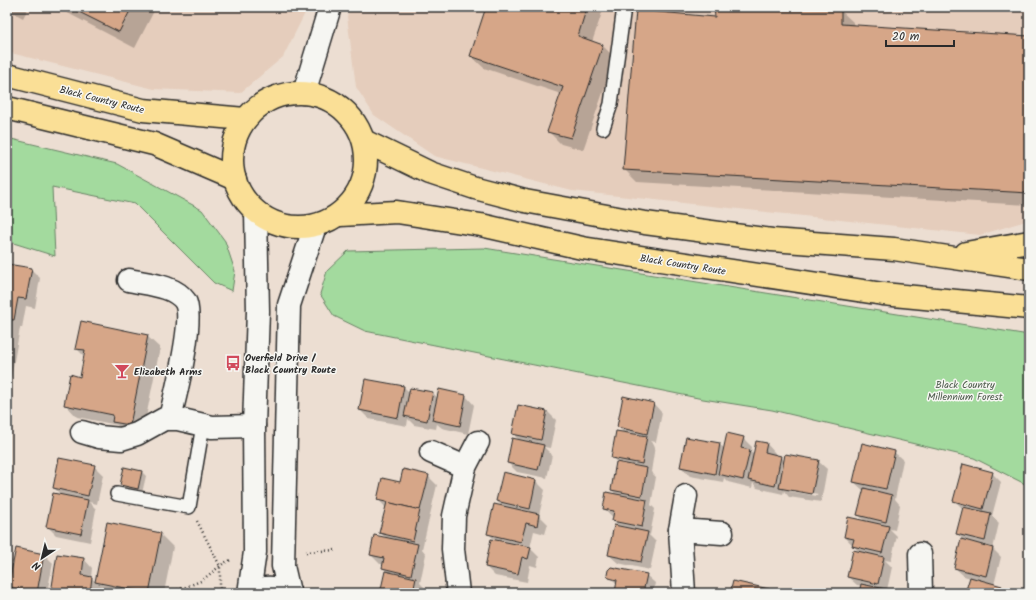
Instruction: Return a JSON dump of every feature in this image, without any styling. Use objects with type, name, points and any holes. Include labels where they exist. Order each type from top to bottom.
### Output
[{"type":"highway","name":"Black Country Route","points":[[7,74],[142,110],[246,119]]},
{"type":"highway","name":"Black Country Route","points":[[304,93],[327,99],[341,107],[357,126],[364,141],[366,166],[362,186],[350,205],[340,215],[329,221],[315,226],[302,228],[283,226],[266,219],[256,212],[245,201],[234,179],[232,165],[232,151],[237,134],[246,119],[254,110],[272,98],[284,95],[304,93]]},
{"type":"highway","points":[[7,108],[154,144],[234,179]]},
{"type":"highway","points":[[364,141],[430,173],[475,188],[525,201],[645,223],[772,240],[894,250],[945,256],[1029,269]]},
{"type":"highway","name":"Black Country Route","points":[[340,215],[397,212],[481,225],[582,248],[868,292],[1029,308]]},
{"type":"highway","points":[[945,256],[1029,242]]},
{"type":"street","points":[[304,93],[330,7]]},
{"type":"street","points":[[249,593],[255,556],[254,426],[258,311],[256,212]]},
{"type":"street","points":[[289,593],[283,566],[289,305],[315,226]]},
{"type":"street","points":[[129,280],[174,292],[185,302],[188,315],[186,336],[170,418]]},
{"type":"street","points":[[82,432],[99,437],[121,439],[137,434],[164,419],[170,418],[212,427],[254,426]]},
{"type":"street","points":[[458,593],[453,549],[454,516],[465,467],[478,442]]},
{"type":"street","points":[[431,452],[465,467]]},
{"type":"street","points":[[684,593],[680,530],[686,496]]},
{"type":"street","points":[[680,530],[722,533]]},
{"type":"street","points":[[920,554],[921,593]]},
{"type":"street","points":[[249,593],[258,589],[272,587],[289,593]]},
{"type":"lane","points":[[603,128],[611,104],[624,7]]},
{"type":"lane","points":[[116,494],[189,507],[203,425]]},
{"type":"path","points":[[189,507],[220,566],[220,593]]},
{"type":"shaded area","points":[[7,7],[308,7],[283,57],[240,93],[154,89],[7,52]]},
{"type":"shaded area","points":[[352,7],[1029,7],[1029,220],[980,235],[572,191],[434,156],[374,115],[356,87],[347,16]]},
{"type":"green space","points":[[7,138],[117,164],[202,210],[225,241],[235,271],[232,291],[214,283],[135,204],[52,187],[55,256],[7,241]]},
{"type":"green space","name":"Black Country Millennium Forest","points":[[484,248],[1029,335],[1029,486],[974,458],[772,410],[703,399],[365,331],[334,316],[320,294],[327,271],[348,251]]},
{"type":"building","points":[[69,7],[132,7],[119,32]]},
{"type":"building","points":[[486,7],[587,7],[578,36],[603,45],[571,138],[547,132],[563,87],[470,56]]},
{"type":"building","points":[[714,7],[841,9],[841,24],[1029,36],[1029,193],[623,170],[636,10],[715,17]]},
{"type":"building","points":[[7,264],[32,268],[26,299],[18,298],[14,320],[7,319]]},
{"type":"building","points":[[7,319],[11,320],[7,344]]},
{"type":"building","points":[[81,321],[148,335],[130,425],[112,422],[113,415],[64,405],[70,374],[80,377],[85,350],[75,349]]},
{"type":"building","points":[[365,379],[404,386],[398,418],[359,410]]},
{"type":"building","points":[[410,388],[433,392],[427,421],[404,416]]},
{"type":"building","points":[[439,389],[466,395],[460,426],[432,420]]},
{"type":"building","points":[[623,396],[654,403],[647,434],[617,427]]},
{"type":"building","points":[[518,405],[547,411],[541,440],[512,434]]},
{"type":"building","points":[[616,431],[647,436],[642,464],[611,458]]},
{"type":"building","points":[[727,433],[744,437],[741,448],[750,450],[743,480],[718,474]]},
{"type":"building","points":[[686,437],[720,443],[715,474],[680,467]]},
{"type":"building","points":[[512,438],[544,445],[538,470],[507,463]]},
{"type":"building","points":[[756,441],[767,443],[765,452],[781,456],[775,486],[748,480]]},
{"type":"building","points":[[862,443],[895,451],[886,489],[853,482]]},
{"type":"building","points":[[785,454],[819,460],[812,494],[779,488]]},
{"type":"building","points":[[59,458],[95,465],[88,496],[53,488]]},
{"type":"building","points":[[616,462],[647,468],[642,496],[611,490]]},
{"type":"building","points":[[963,464],[993,472],[983,509],[953,501]]},
{"type":"building","points":[[124,467],[142,471],[138,489],[120,485]]},
{"type":"building","points":[[403,469],[429,475],[420,510],[377,500],[382,478],[400,482]]},
{"type":"building","points":[[503,472],[536,480],[530,509],[496,501]]},
{"type":"building","points":[[864,488],[892,495],[886,522],[857,515]]},
{"type":"building","points":[[606,492],[647,500],[642,527],[612,521],[614,511],[603,509]]},
{"type":"building","points":[[53,493],[88,500],[81,534],[46,527]]},
{"type":"building","points":[[387,502],[420,510],[413,541],[379,533]]},
{"type":"building","points":[[494,504],[539,514],[537,526],[526,523],[521,542],[487,534]]},
{"type":"building","points":[[963,507],[991,513],[985,541],[956,534]]},
{"type":"building","points":[[848,517],[889,526],[882,553],[852,546],[854,539],[844,537]]},
{"type":"building","points":[[107,522],[161,533],[149,593],[95,582]]},
{"type":"building","points":[[614,525],[648,532],[641,562],[608,555]]},
{"type":"building","points":[[374,535],[418,544],[411,575],[382,568],[384,558],[370,555]]},
{"type":"building","points":[[491,539],[531,547],[528,559],[522,557],[518,574],[485,567]]},
{"type":"building","points":[[961,539],[993,548],[986,576],[954,568]]},
{"type":"building","points":[[16,548],[44,554],[37,593],[8,587]]},
{"type":"building","points":[[853,550],[884,557],[878,584],[847,577]]},
{"type":"building","points":[[57,554],[84,558],[82,575],[92,577],[90,593],[51,593]]},
{"type":"building","points":[[611,567],[647,574],[643,593],[615,593],[617,580],[609,578],[607,575],[608,570]]},
{"type":"building","points":[[385,571],[416,578],[413,593],[380,593]]},
{"type":"building","points":[[970,577],[1002,586],[1000,593],[965,593]]},
{"type":"building","points":[[733,581],[769,589],[768,593],[730,593]]},
{"type":"building","points":[[861,584],[891,590],[890,593],[859,593]]},
{"type":"place","name":"Overfield Drive / Black Country Route","points":[[233,363]]},
{"type":"place","name":"Elizabeth Arms","points":[[122,371]]}]
